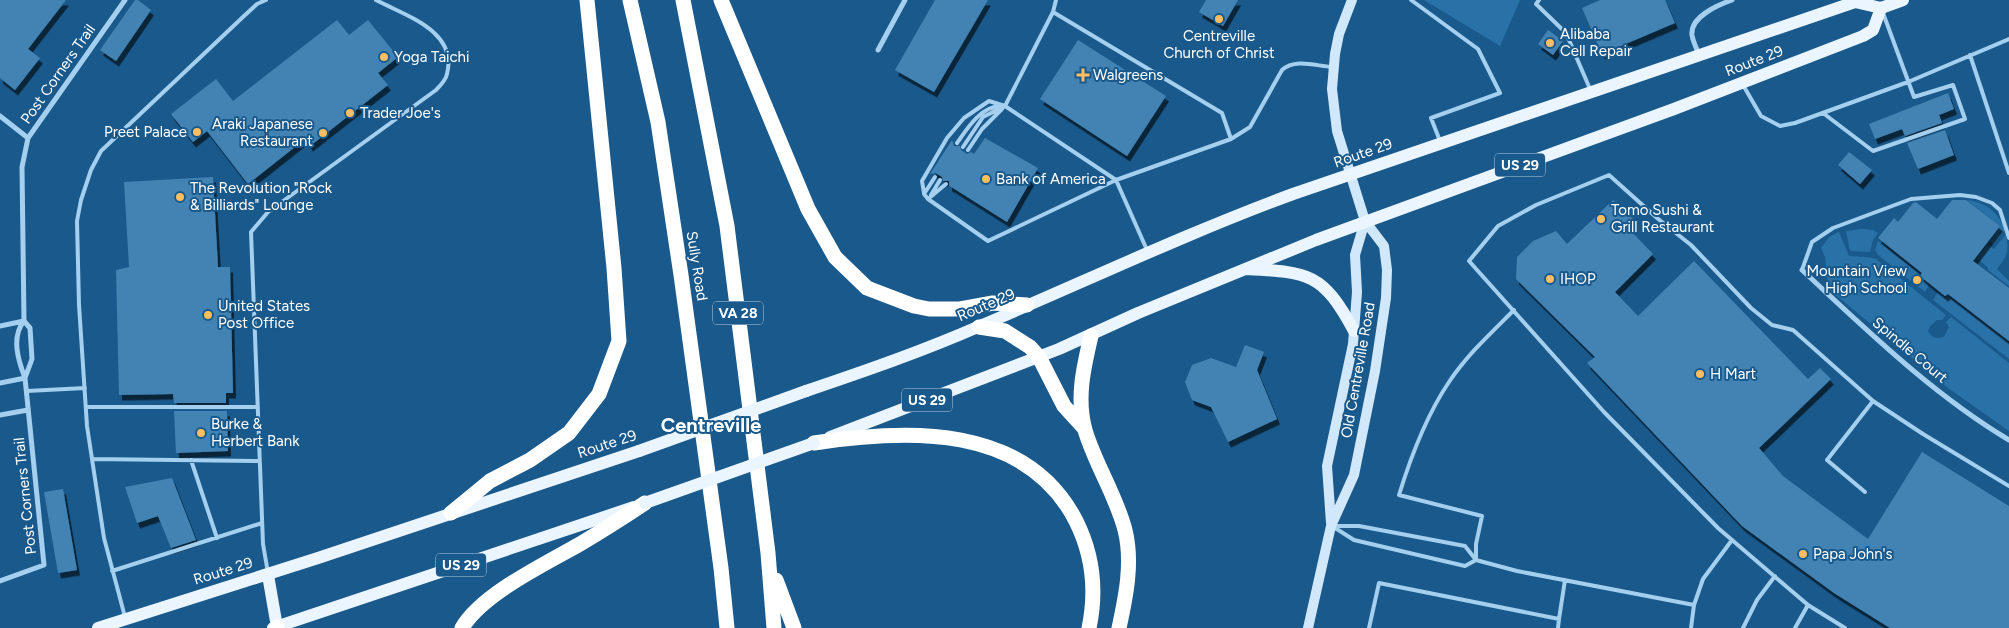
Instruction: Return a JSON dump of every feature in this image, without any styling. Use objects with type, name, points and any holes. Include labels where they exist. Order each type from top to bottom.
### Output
[{"type":"highway","points":[[451,513],[490,481],[530,460],[569,433],[599,394],[619,341],[614,268],[587,0]]},
{"type":"highway","name":"Sully Road","points":[[630,0],[658,122],[684,294],[721,568],[727,628]]},
{"type":"highway","name":"VA 28","points":[[683,0],[727,226],[768,553],[774,628]]},
{"type":"highway","points":[[721,0],[808,209],[835,257],[842,264],[867,288],[914,306],[929,309],[960,309],[992,303],[1027,305]]},
{"type":"highway","points":[[979,327],[1005,331],[1020,338],[1040,357],[1064,406],[1085,429]]},
{"type":"highway","points":[[1091,336],[1081,379],[1085,429],[1125,531],[1128,584],[1119,628]]},
{"type":"highway","points":[[814,443],[873,436],[949,438],[980,444],[1005,453],[1029,466],[1059,494],[1083,535],[1094,585],[1090,628]]},
{"type":"highway","points":[[462,628],[496,594],[594,536],[645,503]]},
{"type":"highway","points":[[768,553],[794,628]]},
{"type":"highway","points":[[718,628],[721,568]]},
{"type":"main road","points":[[1880,4],[1903,0]]},
{"type":"main road","name":"Route 29","points":[[98,628],[268,574],[639,451],[882,365],[979,327],[1148,252],[1247,211],[1855,2],[1880,4],[1875,26],[1868,33],[1741,83],[1241,269],[1040,357],[814,443],[645,503],[276,628]]},
{"type":"main road","points":[[1241,269],[1303,274],[1322,284],[1340,305],[1354,331]]},
{"type":"main road","points":[[268,574],[276,628]]},
{"type":"street","name":"Post Corners Trail","points":[[25,378],[32,359],[30,328],[24,321],[22,167],[28,138],[125,0]]},
{"type":"street","points":[[878,50],[905,0]]},
{"type":"street","name":"Old Centreville Road","points":[[1308,628],[1331,526],[1354,475],[1375,371],[1386,298],[1384,246],[1366,221],[1337,132],[1332,89],[1339,34],[1352,0]]},
{"type":"street","points":[[1699,55],[1692,34],[1696,23],[1707,12],[1731,0]]},
{"type":"street","name":"Post Corners Trail","points":[[0,116],[28,138]]},
{"type":"street","name":"Old Centreville Road","points":[[1331,526],[1328,466],[1347,378],[1354,331],[1357,292],[1355,255],[1366,221]]},
{"type":"street","name":"Spindle Court","points":[[1802,270],[1892,353],[1962,408],[2009,440]]},
{"type":"street","name":"Post Corners Trail","points":[[0,581],[44,565],[27,391],[25,378],[18,360],[18,328],[24,321]]},
{"type":"street","points":[[0,326],[24,321]]},
{"type":"street","points":[[0,383],[25,378]]},
{"type":"street","points":[[0,415],[28,410]]},
{"type":"lane","points":[[126,619],[104,538],[86,406],[79,305],[77,221],[81,200],[91,170],[101,151],[257,4],[266,0]]},
{"type":"lane","points":[[268,574],[262,523],[251,232],[268,212],[436,90],[447,76],[449,58],[442,39],[432,29],[376,0]]},
{"type":"lane","points":[[968,150],[982,129],[1005,106],[1053,12],[1056,0]]},
{"type":"lane","points":[[1411,0],[1478,49],[1500,93],[1431,118],[1441,144]]},
{"type":"lane","points":[[1539,0],[1536,4],[1566,33],[1590,92]]},
{"type":"lane","points":[[1823,113],[1873,151],[1965,119],[1953,85],[1914,97],[1880,4]]},
{"type":"lane","points":[[1053,12],[1222,113],[1232,139]]},
{"type":"lane","points":[[1741,83],[1761,116],[1780,126],[1795,124],[1908,82],[2009,39]]},
{"type":"lane","points":[[1970,55],[2009,172]]},
{"type":"lane","points":[[1148,252],[1116,180],[1005,106],[989,101],[964,118],[947,138],[922,181],[924,194],[928,199],[988,241],[1116,180],[1232,139],[1250,127],[1282,70],[1287,66],[1295,63],[1334,68]]},
{"type":"lane","points":[[957,143],[973,120],[993,106],[1005,106]]},
{"type":"lane","points":[[963,147],[982,117],[1005,106]]},
{"type":"lane","points":[[1844,628],[1808,605],[1718,528],[1602,410],[1469,261],[1498,226],[1536,205],[1609,175],[1657,218],[1691,245],[1751,308],[1772,325],[1793,330],[1873,401],[1922,434],[2009,486]]},
{"type":"lane","points":[[924,194],[934,177]]},
{"type":"lane","points":[[928,199],[940,180]]},
{"type":"lane","points":[[928,199],[946,184]]},
{"type":"lane","points":[[1802,270],[1812,242],[1833,228],[1911,198],[1960,195],[1976,197],[1992,203],[2000,210],[2009,238]]},
{"type":"lane","points":[[1476,560],[1476,544],[1482,516],[1399,495],[1412,453],[1449,382],[1475,350],[1514,310]]},
{"type":"lane","points":[[27,391],[85,388]]},
{"type":"lane","points":[[1865,492],[1827,460],[1873,401]]},
{"type":"lane","points":[[86,406],[258,407]]},
{"type":"lane","points":[[92,459],[260,461]]},
{"type":"lane","points":[[191,460],[217,538]]},
{"type":"lane","points":[[112,571],[262,523]]},
{"type":"lane","points":[[1331,526],[1354,540],[1465,566],[1476,560]]},
{"type":"lane","points":[[1331,526],[1359,526],[1465,546],[1476,560],[1517,571],[1694,605]]},
{"type":"lane","points":[[1691,628],[1694,605],[1703,579],[1732,540]]},
{"type":"lane","points":[[1743,628],[1757,600],[1775,576]]},
{"type":"lane","points":[[1558,628],[1565,580]]},
{"type":"lane","points":[[1369,628],[1379,583],[1559,619]]},
{"type":"lane","points":[[1795,628],[1808,605]]},
{"type":"shaded area","points":[[1424,0],[1520,0],[1500,46]]},
{"type":"shaded area","points":[[1967,200],[1986,206],[1995,213],[2002,223],[2005,230],[1993,245],[1990,241],[2000,226]]},
{"type":"shaded area","points":[[1873,230],[1878,233],[1873,240],[1870,252],[1850,251],[1846,231]]},
{"type":"shaded area","points":[[1839,232],[1849,256],[1876,259],[1946,315],[1942,320],[1937,320],[1930,326],[1928,331],[1933,337],[1944,337],[1949,327],[1946,322],[1951,317],[2009,363],[2009,431],[1948,388],[1831,291],[1828,284],[1825,257],[1821,248],[1829,237]]},
{"type":"shaded area","points":[[2006,234],[2007,253],[1997,269],[2009,281],[2009,286],[1988,270],[1977,258],[1988,245],[1994,249]]},
{"type":"shaded area","points":[[1878,241],[1920,274],[1919,276],[1929,285],[1925,292],[1878,255],[1875,250]]},
{"type":"shaded area","points":[[1938,292],[1946,298],[1948,296],[2009,343],[2009,359],[1933,300]]},
{"type":"building","points":[[0,0],[66,0],[28,49],[40,58],[15,90],[0,78]]},
{"type":"building","points":[[135,0],[138,0],[151,10],[116,61],[100,50]]},
{"type":"building","points":[[935,0],[988,0],[934,92],[895,70]]},
{"type":"building","name":"Centreville Church of Christ","points":[[1206,0],[1238,0],[1223,26],[1199,12]]},
{"type":"building","points":[[1600,0],[1665,0],[1675,23],[1602,54],[1582,8]]},
{"type":"building","points":[[337,20],[349,35],[368,20],[398,57],[378,73],[388,85],[310,146],[305,139],[248,184],[207,131],[193,142],[171,114],[216,79],[233,101]]},
{"type":"building","name":"Alibaba Cell Repair","points":[[1548,30],[1563,41],[1553,55],[1538,44]]},
{"type":"building","name":"Walgreens","points":[[1078,40],[1166,96],[1127,156],[1040,99]]},
{"type":"building","points":[[1948,93],[1954,109],[1939,115],[1942,123],[1905,136],[1902,129],[1875,139],[1869,124]]},
{"type":"building","points":[[1945,130],[1954,155],[1918,169],[1907,143]]},
{"type":"building","points":[[985,138],[1038,168],[1007,222],[949,186],[949,181],[943,181],[942,177],[936,173],[930,174],[952,140],[954,146],[960,146],[961,150],[967,154],[971,152],[974,154]]},
{"type":"building","points":[[1849,152],[1872,170],[1860,184],[1838,165]]},
{"type":"building","points":[[213,177],[218,267],[230,267],[233,393],[226,393],[226,403],[174,403],[173,394],[119,395],[116,270],[129,267],[124,182]]},
{"type":"building","points":[[1613,200],[1633,219],[1626,226],[1653,254],[1615,292],[1638,316],[1694,261],[1808,379],[1820,368],[1831,379],[1759,448],[1783,476],[1868,539],[1922,452],[2009,506],[2009,628],[1890,628],[1834,593],[1742,526],[1587,363],[1595,357],[1516,279],[1517,257],[1533,241],[1556,231],[1567,244]]},
{"type":"building","points":[[1952,200],[1966,200],[2000,226],[1973,261],[2009,288],[2009,341],[1948,294],[1945,296],[1920,276],[1922,273],[1878,238],[1894,218],[1898,222],[1913,203],[1916,202],[1937,219]]},
{"type":"building","points":[[1245,345],[1264,352],[1257,370],[1277,419],[1228,442],[1211,407],[1192,400],[1185,382],[1192,365],[1211,358],[1236,367]]},
{"type":"building","name":"Burke & Herbert Bank","points":[[174,411],[227,411],[228,451],[176,453]]},
{"type":"building","points":[[172,478],[196,540],[171,548],[158,516],[137,523],[125,487]]},
{"type":"building","points":[[63,489],[77,570],[58,573],[44,492]]},
{"type":"place","name":"Centreville Church of Christ","points":[[1219,19]]},
{"type":"place","name":"Alibaba Cell Repair","points":[[1550,43]]},
{"type":"place","name":"Yoga Taichi","points":[[384,57]]},
{"type":"place","name":"Walgreens","points":[[1083,75]]},
{"type":"place","name":"Trader Joe's","points":[[350,113]]},
{"type":"place","name":"Preet Palace","points":[[197,132]]},
{"type":"place","name":"Araki Japanese Restaurant","points":[[323,133]]},
{"type":"place","name":"Bank of America","points":[[986,179]]},
{"type":"place","name":"The Revolution \"Rock & Billiards\" Lounge","points":[[180,197]]},
{"type":"place","name":"Tomo Sushi & Grill Restaurant","points":[[1601,219]]},
{"type":"place","name":"IHOP","points":[[1550,279]]},
{"type":"place","name":"Mountain View High School","points":[[1917,280]]},
{"type":"place","name":"United States Post Office","points":[[208,315]]},
{"type":"place","name":"H Mart","points":[[1700,374]]},
{"type":"place","name":"Burke & Herbert Bank","points":[[201,433]]},
{"type":"place","name":"Papa John's","points":[[1803,554]]},
{"type":"district","name":"Centreville","points":[[711,425]]}]
